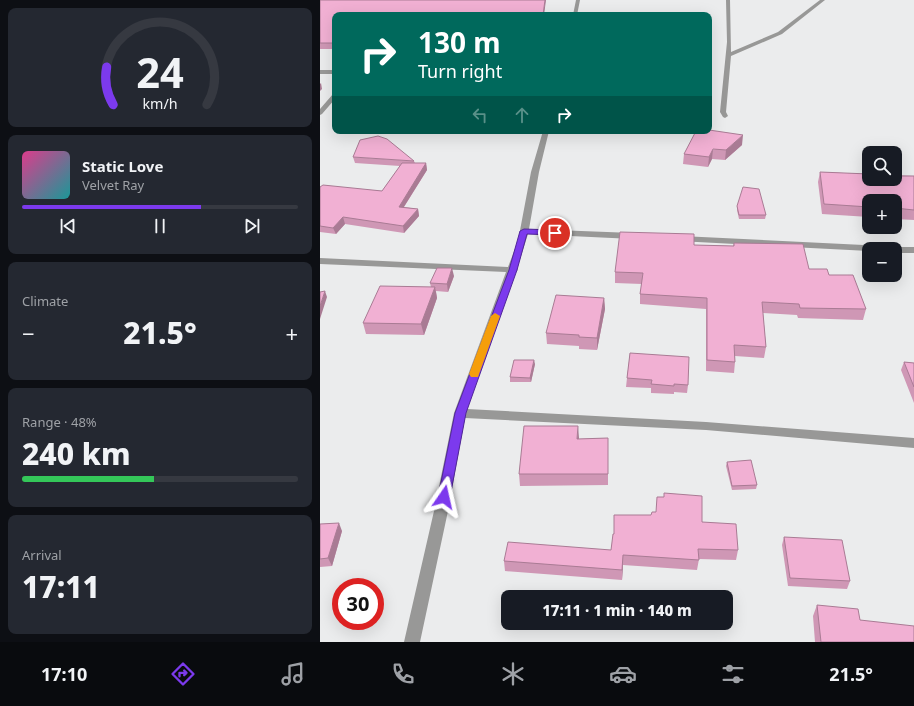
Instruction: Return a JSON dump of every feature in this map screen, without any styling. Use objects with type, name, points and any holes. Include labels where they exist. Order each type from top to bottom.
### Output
[{"type":"street","points":[[576,12],[578,0]]},
{"type":"street","points":[[725,116],[723,112],[730,17],[728,0]]},
{"type":"street","points":[[728,55],[780,33],[823,0]]},
{"type":"street","points":[[320,72],[332,72]]},
{"type":"street","points":[[320,113],[332,99]]},
{"type":"street","points":[[412,642],[441,511],[460,413],[513,270],[524,231],[535,172],[545,134]]},
{"type":"street","points":[[524,231],[640,237]]},
{"type":"street","points":[[671,238],[862,248]]},
{"type":"street","points":[[902,250],[914,250]]},
{"type":"street","points":[[320,261],[513,270]]},
{"type":"street","points":[[460,413],[706,426],[914,444]]},
{"type":"building","points":[[320,0],[545,0],[543,12],[332,12],[332,43],[320,43]]},
{"type":"building","points":[[712,130],[743,135],[726,150],[713,149],[709,157],[684,154],[694,134],[712,134]]},
{"type":"building","points":[[378,136],[387,139],[414,161],[353,157],[360,140]]},
{"type":"building","points":[[402,163],[426,163],[399,207],[418,209],[403,226],[343,217],[333,228],[320,226],[320,187],[323,185],[382,191]]},
{"type":"building","points":[[820,172],[862,174],[862,186],[902,186],[902,176],[914,176],[914,210],[902,209],[902,194],[862,194],[862,207],[824,204]]},
{"type":"building","points":[[743,187],[759,189],[766,215],[739,215],[737,206]]},
{"type":"building","points":[[620,232],[694,234],[694,245],[734,246],[734,243],[803,244],[809,269],[827,269],[829,275],[853,275],[866,309],[800,308],[799,304],[762,302],[766,347],[734,345],[735,362],[707,360],[707,298],[640,294],[643,273],[615,272]]},
{"type":"building","points":[[437,268],[452,268],[447,284],[430,283]]},
{"type":"building","points":[[380,286],[435,287],[421,324],[363,323]]},
{"type":"building","points":[[325,291],[320,306],[320,292]]},
{"type":"building","points":[[556,295],[604,298],[597,338],[579,337],[579,335],[546,333]]},
{"type":"building","points":[[630,353],[689,357],[688,385],[674,384],[674,386],[651,384],[652,380],[627,378]]},
{"type":"building","points":[[514,360],[534,360],[530,378],[510,377]]},
{"type":"building","points":[[904,362],[914,363],[914,387]]},
{"type":"building","points":[[524,426],[578,426],[577,439],[608,438],[608,474],[519,474]]},
{"type":"building","points":[[751,460],[757,485],[732,486],[727,462]]},
{"type":"building","points":[[664,493],[702,496],[702,522],[736,524],[738,550],[698,549],[699,560],[623,555],[622,570],[504,561],[508,542],[611,550],[614,534],[614,515],[651,515],[652,512],[656,512],[657,497],[664,497]]},
{"type":"building","points":[[339,523],[328,558],[320,559],[320,524]]},
{"type":"building","points":[[784,537],[842,540],[850,581],[790,578]]},
{"type":"building","points":[[817,605],[858,609],[860,620],[914,626],[914,642],[821,642]]},
{"type":"slow traffic","points":[[474,374],[495,316]]},
{"type":"route","points":[[444,497],[460,413],[513,270],[524,231],[555,233]]}]
